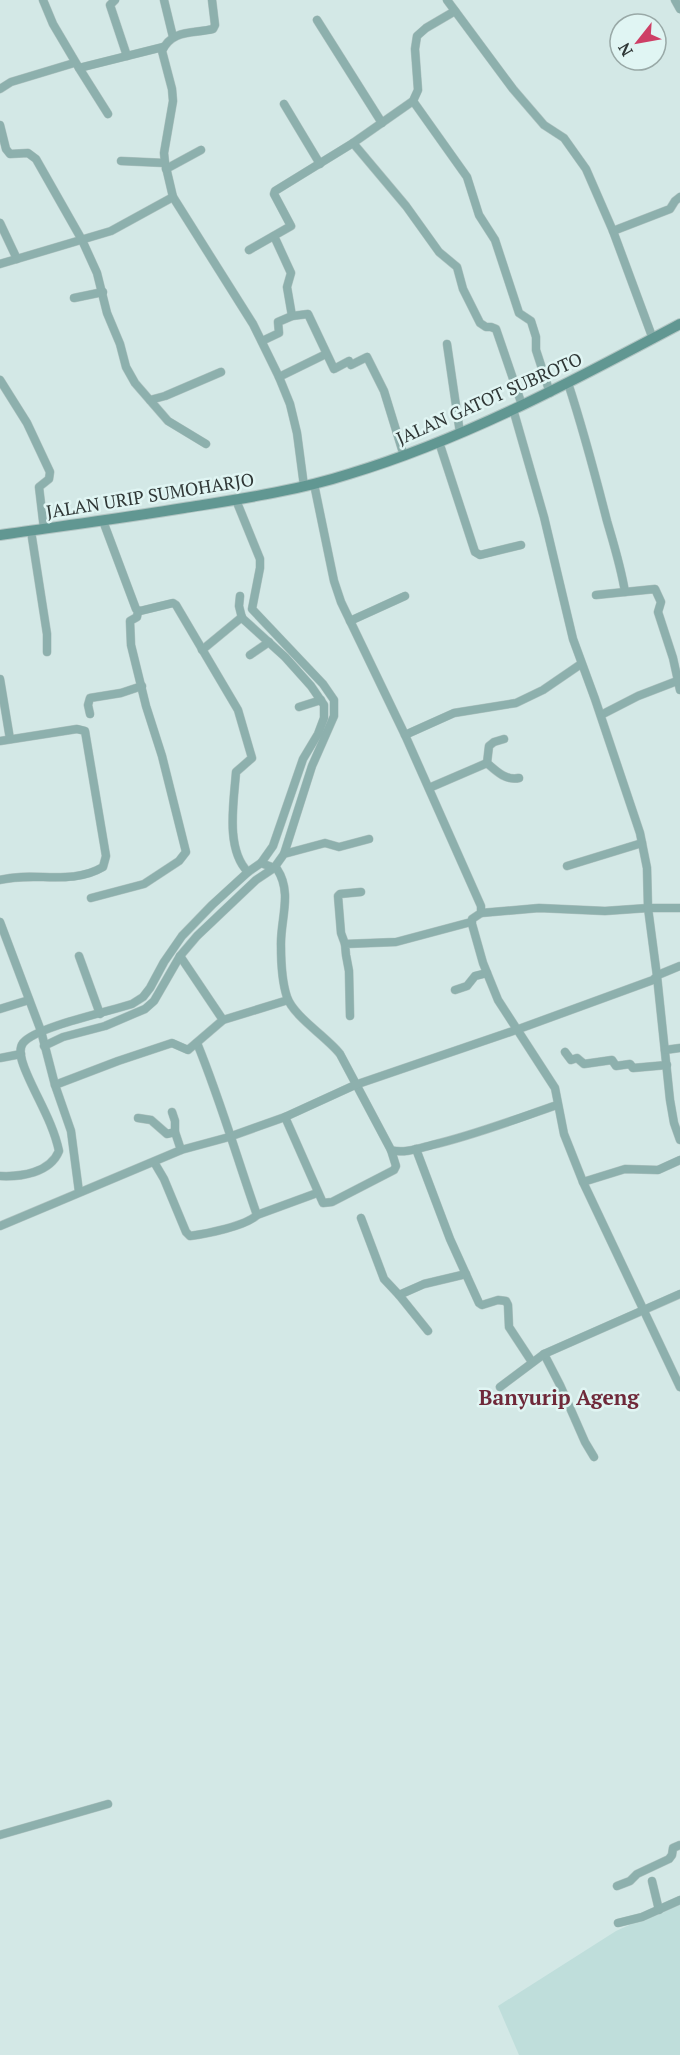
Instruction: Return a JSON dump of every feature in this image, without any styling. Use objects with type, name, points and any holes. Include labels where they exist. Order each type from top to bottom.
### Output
[{"type":"main road","name":"JALAN GATOT SUBROTO","points":[[309,485],[404,456],[460,433],[550,393],[680,325]]},
{"type":"main road","name":"JALAN URIP SUMOHARJO","points":[[0,535],[236,500],[309,485]]},
{"type":"street","points":[[43,0],[53,24],[108,114]]},
{"type":"street","points":[[115,0],[110,5],[127,56]]},
{"type":"street","points":[[164,0],[174,37]]},
{"type":"street","points":[[0,89],[11,82],[163,47],[177,34],[213,29],[212,0]]},
{"type":"street","points":[[447,0],[515,92],[544,125],[564,138],[586,169],[613,231],[652,339]]},
{"type":"street","points":[[675,0],[680,9]]},
{"type":"street","points":[[249,250],[291,226],[274,194],[275,191],[354,142],[413,101],[418,90],[415,49],[417,36],[455,11]]},
{"type":"street","points":[[317,20],[382,123]]},
{"type":"street","points":[[163,47],[173,101],[164,153],[173,197],[222,273],[262,341],[279,377],[290,404],[334,581],[481,906],[480,913],[471,922],[396,942],[345,944]]},
{"type":"street","points":[[413,101],[467,177],[479,215],[495,240],[519,313],[531,321],[536,337],[536,350],[550,393]]},
{"type":"street","points":[[284,104],[320,164]]},
{"type":"street","points":[[0,125],[6,149],[10,154],[27,153],[36,159],[82,240],[97,273],[107,313],[120,344],[126,367],[135,383],[152,399],[168,420],[206,444]]},
{"type":"street","points":[[354,142],[406,206],[439,252],[459,270],[463,289],[480,324],[496,329],[573,639],[601,715],[642,843],[647,868],[648,908],[658,975],[674,1124],[680,1140]]},
{"type":"street","points":[[121,161],[165,166],[201,150]]},
{"type":"street","points":[[0,264],[111,231],[173,197]]},
{"type":"street","points":[[613,231],[670,209],[680,197]]},
{"type":"street","points":[[0,223],[17,259]]},
{"type":"street","points":[[274,236],[291,273],[287,286],[292,316]]},
{"type":"street","points":[[74,298],[103,292]]},
{"type":"street","points":[[262,341],[279,333],[278,322],[292,316],[308,315],[334,369],[349,361],[351,365],[367,357],[384,391],[404,456]]},
{"type":"street","points":[[447,344],[460,433]]},
{"type":"street","points":[[279,377],[326,354]]},
{"type":"street","points":[[152,399],[165,396],[221,372]]},
{"type":"street","points":[[0,380],[27,423],[50,472],[49,479],[39,487],[44,529]]},
{"type":"street","points":[[568,383],[588,445],[619,559],[625,592]]},
{"type":"street","points":[[439,442],[475,552],[480,555],[521,545]]},
{"type":"street","points":[[236,500],[260,559],[252,609],[271,638],[328,704],[334,716],[312,766],[284,854]]},
{"type":"street","points":[[92,898],[144,884],[179,861],[186,852],[131,645],[129,623],[137,617],[138,611],[103,521]]},
{"type":"street","points":[[32,531],[47,652]]},
{"type":"street","points":[[596,595],[655,589],[657,591],[661,602],[658,612],[673,658],[680,690]]},
{"type":"street","points":[[240,596],[239,606],[242,617],[271,638],[323,684],[329,693],[323,722],[303,759],[267,866]]},
{"type":"street","points":[[351,621],[405,596]]},
{"type":"street","points":[[138,611],[173,603],[179,609],[238,710],[252,754],[250,761],[236,771],[233,824],[234,840],[242,864],[248,872]]},
{"type":"street","points":[[202,650],[242,617]]},
{"type":"street","points":[[250,655],[271,638]]},
{"type":"street","points":[[405,735],[454,713],[516,703],[543,690],[581,664]]},
{"type":"street","points":[[0,679],[10,739]]},
{"type":"street","points":[[601,715],[638,696],[678,681]]},
{"type":"street","points":[[90,714],[88,701],[90,698],[121,693],[142,686]]},
{"type":"street","points":[[299,707],[328,704]]},
{"type":"street","points":[[0,741],[77,729],[85,731],[106,856],[103,867],[88,874],[66,878],[27,876],[0,880]]},
{"type":"street","points":[[487,763],[489,746],[504,739]]},
{"type":"street","points":[[429,788],[487,763]]},
{"type":"street","points":[[487,763],[501,775],[511,779],[519,778]]},
{"type":"street","points":[[43,1044],[105,1026],[146,1009],[154,1001],[180,956],[197,936],[267,866],[284,854],[324,843],[339,847],[369,839]]},
{"type":"street","points":[[567,866],[642,843]]},
{"type":"street","points":[[0,1176],[15,1177],[30,1174],[51,1162],[59,1151],[55,1131],[26,1072],[20,1048],[24,1041],[41,1032],[132,1004],[143,997],[182,936],[248,872],[267,866],[279,871],[285,892],[280,944],[288,1000],[317,1033],[336,1048],[391,1150],[396,1166],[394,1170],[327,1204],[323,1203],[285,1117]]},
{"type":"street","points":[[350,1016],[349,971],[341,933],[338,896],[339,894],[362,892]]},
{"type":"street","points":[[480,913],[539,908],[604,911],[680,908]]},
{"type":"street","points":[[0,922],[1,932],[41,1032],[55,1085],[71,1131],[79,1192]]},
{"type":"street","points":[[471,922],[498,1000],[555,1088],[564,1134],[583,1182],[680,1387]]},
{"type":"street","points":[[80,956],[100,1014]]},
{"type":"street","points":[[180,956],[223,1020]]},
{"type":"street","points":[[0,1226],[181,1150],[229,1137],[285,1117],[355,1085],[653,980],[658,975],[680,966]]},
{"type":"street","points":[[455,990],[467,986],[475,976],[487,973]]},
{"type":"street","points":[[0,1009],[29,1000]]},
{"type":"street","points":[[55,1085],[172,1043],[186,1051],[223,1020],[288,1000]]},
{"type":"street","points":[[198,1043],[210,1072],[229,1137],[257,1215]]},
{"type":"street","points":[[665,1050],[680,1048]]},
{"type":"street","points":[[565,1052],[569,1059],[577,1058],[584,1064],[612,1060],[615,1065],[630,1064],[633,1068],[667,1065]]},
{"type":"street","points":[[0,1058],[21,1054]]},
{"type":"street","points":[[391,1150],[394,1152],[416,1149],[466,1137],[557,1105]]},
{"type":"street","points":[[172,1112],[181,1150]]},
{"type":"street","points":[[138,1118],[151,1120],[167,1134],[175,1131]]},
{"type":"street","points":[[416,1149],[450,1239],[479,1303],[482,1305],[498,1300],[506,1301],[509,1327],[532,1362]]},
{"type":"street","points":[[583,1182],[625,1169],[658,1170],[680,1160]]},
{"type":"street","points":[[154,1162],[164,1179],[186,1232],[190,1236],[248,1221],[257,1215],[317,1193]]},
{"type":"street","points":[[361,1218],[384,1279],[428,1331]]},
{"type":"street","points":[[399,1295],[424,1284],[466,1274]]},
{"type":"street","points":[[500,1387],[544,1354],[680,1293]]},
{"type":"street","points":[[544,1354],[594,1457]]},
{"type":"street","points":[[0,1835],[108,1804]]},
{"type":"street","points":[[617,1886],[669,1859],[673,1848],[680,1845]]},
{"type":"street","points":[[652,1881],[659,1910]]},
{"type":"street","points":[[618,1923],[634,1920],[680,1900]]},
{"type":"shaded area","points":[[680,1902],[680,2055],[519,2055],[498,2006],[616,1931]]},
{"type":"district","name":"Banyurip Ageng","points":[[559,1397]]}]
